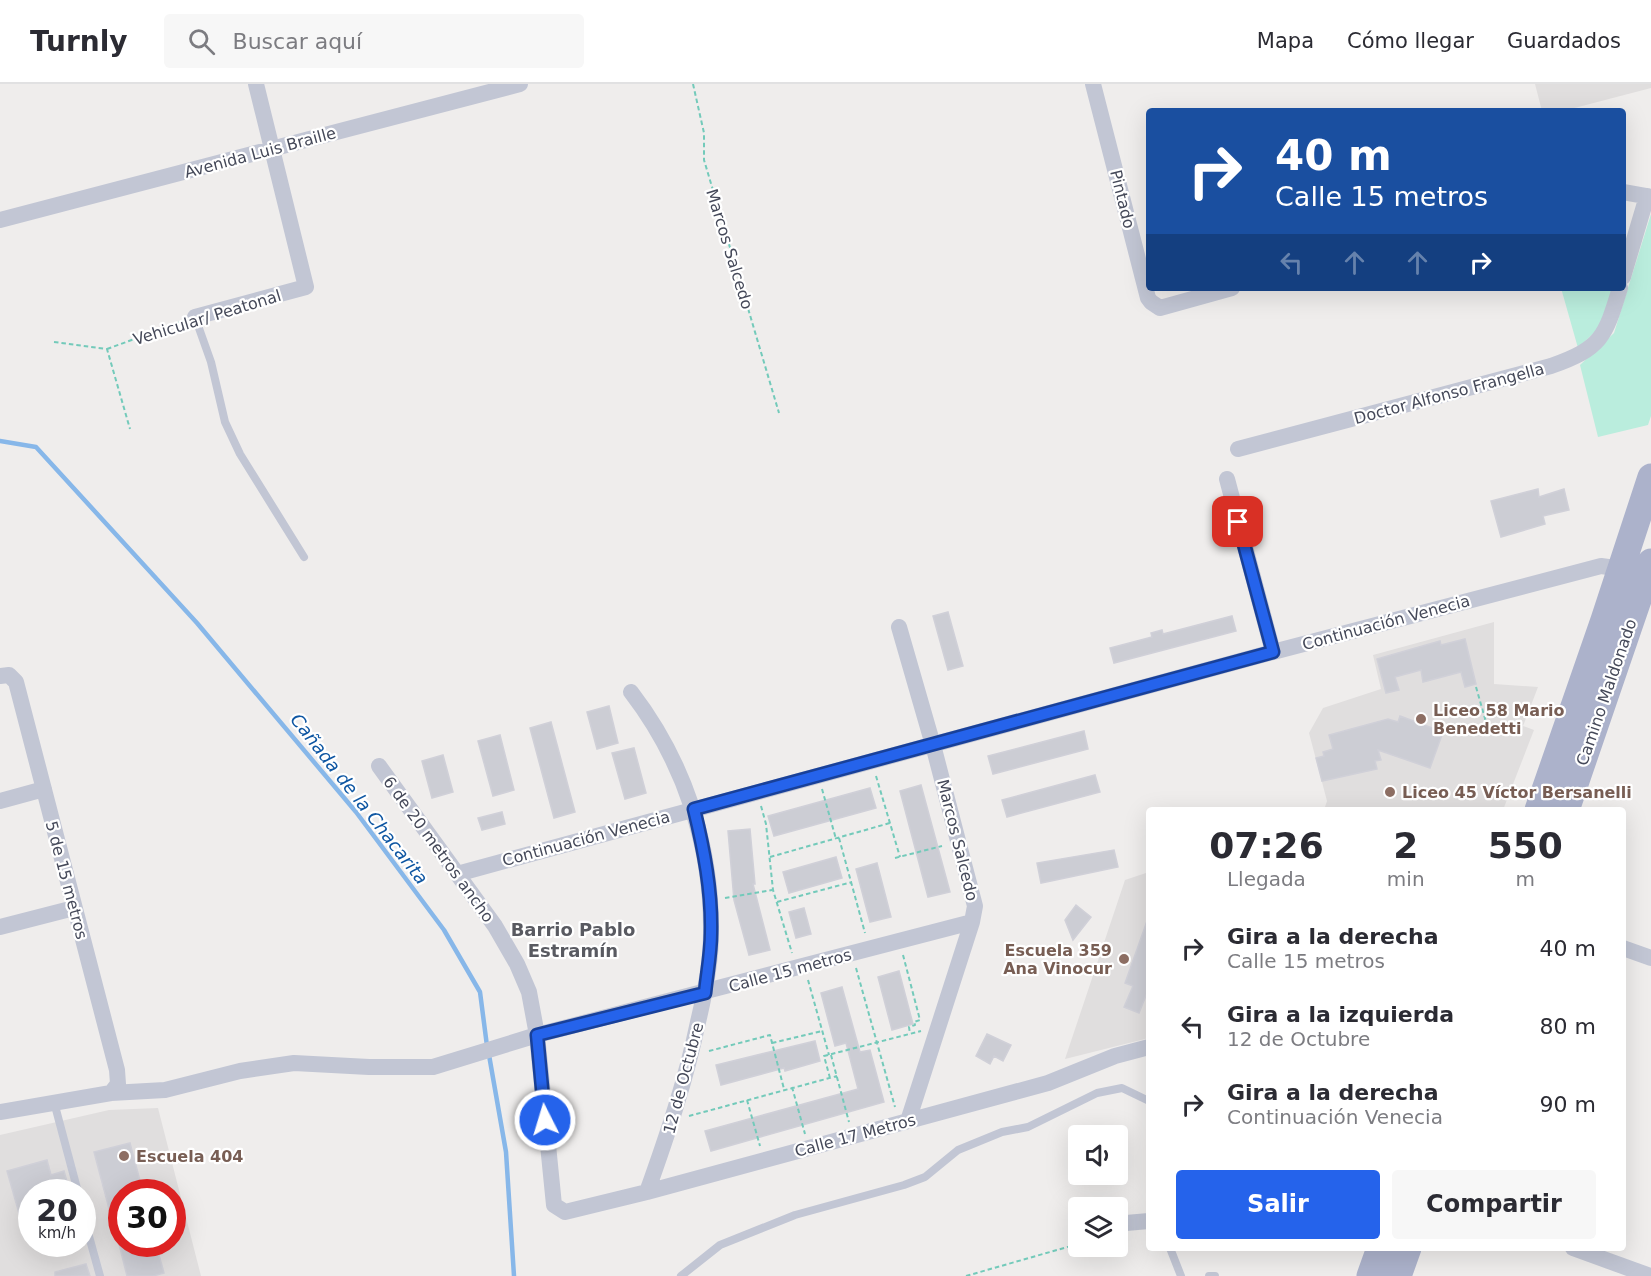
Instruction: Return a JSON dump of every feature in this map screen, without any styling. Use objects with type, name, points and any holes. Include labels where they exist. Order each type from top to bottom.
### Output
[{"type":"main road","name":"Camino Maldonado","points":[[1539,807],[1651,477]]},
{"type":"main road","name":"Camino Maldonado","points":[[1567,807],[1650,571]]},
{"type":"main road","points":[[1370,1276],[1379,1251]]},
{"type":"main road","points":[[1398,1276],[1407,1251]]},
{"type":"street","points":[[256,84],[274,149]]},
{"type":"street","name":"Avenida Luis Braille","points":[[0,220],[520,84]]},
{"type":"street","name":"Pintado","points":[[1093,84],[1146,290]]},
{"type":"street","name":"Vehicular/ Peatonal","points":[[195,317],[306,287],[274,149]]},
{"type":"street","points":[[1626,193],[1649,197],[1626,268]]},
{"type":"street","name":"Pintado","points":[[1146,291],[1151,302],[1160,308],[1221,291]]},
{"type":"street","name":"Doctor Alfonso Frangella","points":[[1238,450],[1574,358],[1599,340],[1609,325],[1619,291]]},
{"type":"street","points":[[1227,479],[1273,652]]},
{"type":"street","name":"Continuación Venecia","points":[[457,874],[1273,652],[1601,566],[1620,568]]},
{"type":"street","name":"Camino Maldonado","points":[[1620,568],[1650,571]]},
{"type":"street","name":"Marcos Salcedo","points":[[898,627],[933,745],[975,906],[972,922],[938,1027],[904,1122]]},
{"type":"street","name":"5 de 15 metros","points":[[6,676],[16,682],[117,1070],[115,1089]]},
{"type":"street","name":"12 de Octubre","points":[[631,692],[649,715],[681,776],[694,809],[706,862],[710,899],[711,934],[705,993],[691,1055],[647,1192]]},
{"type":"street","name":"6 de 20 metros ancho","points":[[379,766],[495,926],[517,964],[529,992],[537,1035],[554,1205],[558,1209]]},
{"type":"street","points":[[0,801],[44,789]]},
{"type":"street","points":[[0,927],[74,908]]},
{"type":"street","name":"Calle 15 metros","points":[[0,1112],[115,1089],[165,1090],[240,1071],[294,1063],[380,1068],[433,1067],[537,1035],[972,922]]},
{"type":"street","points":[[1626,949],[1651,958]]},
{"type":"street","name":"Calle 17 Metros","points":[[558,1209],[565,1212],[647,1192],[1048,1083],[1115,1056],[1146,1048]]},
{"type":"street","points":[[1128,1223],[1146,1221]]},
{"type":"street","points":[[1582,1251],[1650,1276]]},
{"type":"lane","points":[[195,317],[211,362],[225,422],[240,454],[304,557]]},
{"type":"lane","points":[[681,1276],[720,1245],[795,1215],[925,1177],[958,1150],[1002,1132],[1028,1127],[1097,1093],[1122,1088],[1146,1100]]},
{"type":"lane","points":[[54,1102],[75,1179]]},
{"type":"lane","points":[[1171,1251],[1181,1276]]},
{"type":"lane","points":[[95,1257],[100,1276]]},
{"type":"lane","points":[[1209,1276],[1215,1276]]},
{"type":"path","name":"Marcos Salcedo","points":[[693,84],[704,133],[704,160],[779,413]]},
{"type":"path","name":"Vehicular/ Peatonal","points":[[54,342],[107,349],[195,317]]},
{"type":"path","points":[[107,349],[130,429]]},
{"type":"path","points":[[1476,687],[1486,722]]},
{"type":"path","points":[[872,761],[900,857]]},
{"type":"path","points":[[819,776],[852,882],[869,949]]},
{"type":"path","points":[[756,792],[766,824],[773,890],[837,1076],[853,1136]]},
{"type":"path","points":[[770,856],[890,823]]},
{"type":"path","points":[[895,858],[958,842]]},
{"type":"path","points":[[777,902],[852,882]]},
{"type":"path","points":[[710,899],[773,890]]},
{"type":"path","points":[[903,956],[920,1020],[909,1027],[910,1034]]},
{"type":"path","points":[[856,968],[877,1042],[904,1122]]},
{"type":"path","points":[[830,1078],[824,1056],[938,1027]]},
{"type":"path","points":[[772,1043],[822,1031]]},
{"type":"path","points":[[691,1055],[770,1035],[784,1090]]},
{"type":"path","points":[[672,1120],[837,1076]]},
{"type":"path","points":[[792,1088],[809,1148]]},
{"type":"path","points":[[747,1100],[763,1160]]},
{"type":"path","points":[[966,1276],[1068,1247]]},
{"type":"shaded area","points":[[1535,84],[1651,84],[1651,88],[1574,108],[1541,108]]},
{"type":"shaded area","name":"Liceo 58 Mario Benedetti","points":[[1494,622],[1494,684],[1538,687],[1523,726],[1534,730],[1504,807],[1325,807],[1327,801],[1309,733],[1323,708],[1381,689],[1373,655]]},
{"type":"shaded area","name":"Escuela 359 Ana Vinocur","points":[[1146,873],[1146,1039],[1065,1059],[1125,880]]},
{"type":"shaded area","points":[[158,1108],[176,1179],[108,1179],[108,1257],[186,1257],[186,1217],[201,1276],[0,1276],[0,1135],[109,1110]]},
{"type":"green space","points":[[1651,214],[1651,416],[1648,425],[1598,437],[1580,365],[1614,333]]},
{"type":"green space","points":[[1562,291],[1612,291],[1602,325],[1578,348]]},
{"type":"building","points":[[1538,489],[1539,497],[1564,489],[1569,510],[1543,516],[1545,524],[1501,537],[1491,501]]},
{"type":"building","points":[[948,612],[963,666],[948,670],[933,616]]},
{"type":"building","points":[[1232,616],[1236,631],[1114,663],[1110,648],[1152,637],[1151,633],[1162,630],[1163,634]]},
{"type":"building","points":[[1465,639],[1476,684],[1465,687],[1461,672],[1423,682],[1421,670],[1395,677],[1399,690],[1386,693],[1377,659],[1440,641],[1441,645]]},
{"type":"building","points":[[609,706],[618,743],[597,749],[587,712]]},
{"type":"building","points":[[1400,716],[1443,732],[1430,768],[1378,750],[1381,760],[1375,761],[1377,769],[1322,781],[1316,758],[1324,756],[1323,752],[1333,749],[1329,735],[1388,719],[1398,722]]},
{"type":"building","points":[[551,722],[575,812],[554,818],[530,728]]},
{"type":"building","points":[[1084,731],[1088,749],[993,774],[988,756]]},
{"type":"building","points":[[500,735],[514,790],[493,796],[478,741]]},
{"type":"building","points":[[634,748],[646,793],[625,799],[612,753]]},
{"type":"building","points":[[443,755],[453,792],[432,798],[422,761]]},
{"type":"building","points":[[1095,775],[1100,792],[1007,817],[1002,800]]},
{"type":"building","points":[[921,785],[950,892],[928,897],[900,791]]},
{"type":"building","points":[[870,788],[876,808],[774,836],[768,816]]},
{"type":"building","points":[[502,812],[505,824],[482,830],[478,818]]},
{"type":"building","points":[[750,829],[755,884],[753,884],[770,950],[749,955],[734,900],[728,831]]},
{"type":"building","points":[[1114,850],[1118,867],[1041,883],[1037,863]]},
{"type":"building","points":[[836,857],[842,878],[789,893],[783,872]]},
{"type":"building","points":[[877,863],[891,917],[870,922],[856,869]]},
{"type":"building","points":[[1076,905],[1091,917],[1073,940],[1065,920]]},
{"type":"building","points":[[804,908],[811,934],[796,938],[789,912]]},
{"type":"building","points":[[1146,924],[1146,996],[1139,1013],[1124,1007],[1133,986],[1125,983]]},
{"type":"building","points":[[899,971],[913,1024],[892,1030],[878,977]]},
{"type":"building","points":[[842,987],[860,1052],[870,1050],[884,1102],[711,1151],[705,1131],[858,1089],[846,1043],[835,1046],[821,993]]},
{"type":"building","points":[[987,1034],[1011,1045],[1003,1061],[994,1056],[990,1064],[976,1056]]},
{"type":"building","points":[[815,1041],[820,1061],[721,1085],[716,1065]]},
{"type":"building","points":[[130,1143],[140,1179],[108,1179],[108,1205],[94,1152]]},
{"type":"building","points":[[47,1160],[51,1175],[64,1171],[66,1179],[18,1179],[18,1210],[7,1171]]},
{"type":"building","points":[[122,1257],[160,1257],[164,1273],[153,1276],[127,1276]]},
{"type":"building","points":[[86,1264],[90,1276],[55,1276],[55,1272]]},
{"type":"waterway","name":"Cañada de la Chacarita","points":[[0,441],[36,447],[197,623],[356,812],[444,930],[480,992],[487,1046]]},
{"type":"waterway","name":"Cañada de la Chacarita","points":[[489,1055],[506,1152],[514,1276]]},
{"type":"place","name":"Liceo 58 Mario Benedetti","points":[[1421,719]]},
{"type":"place","name":"Liceo 45 Víctor Bersanelli","points":[[1390,792]]},
{"type":"place","name":"Escuela 359 Ana Vinocur","points":[[1124,959]]},
{"type":"place","name":"Escuela 404","points":[[124,1156]]},
{"type":"district","name":"Barrio Pablo Estramín","points":[[573,940]]},
{"type":"route","points":[[545,1120],[537,1035],[705,993],[711,934],[710,899],[706,862],[694,809],[1273,652],[1238,522]]}]
